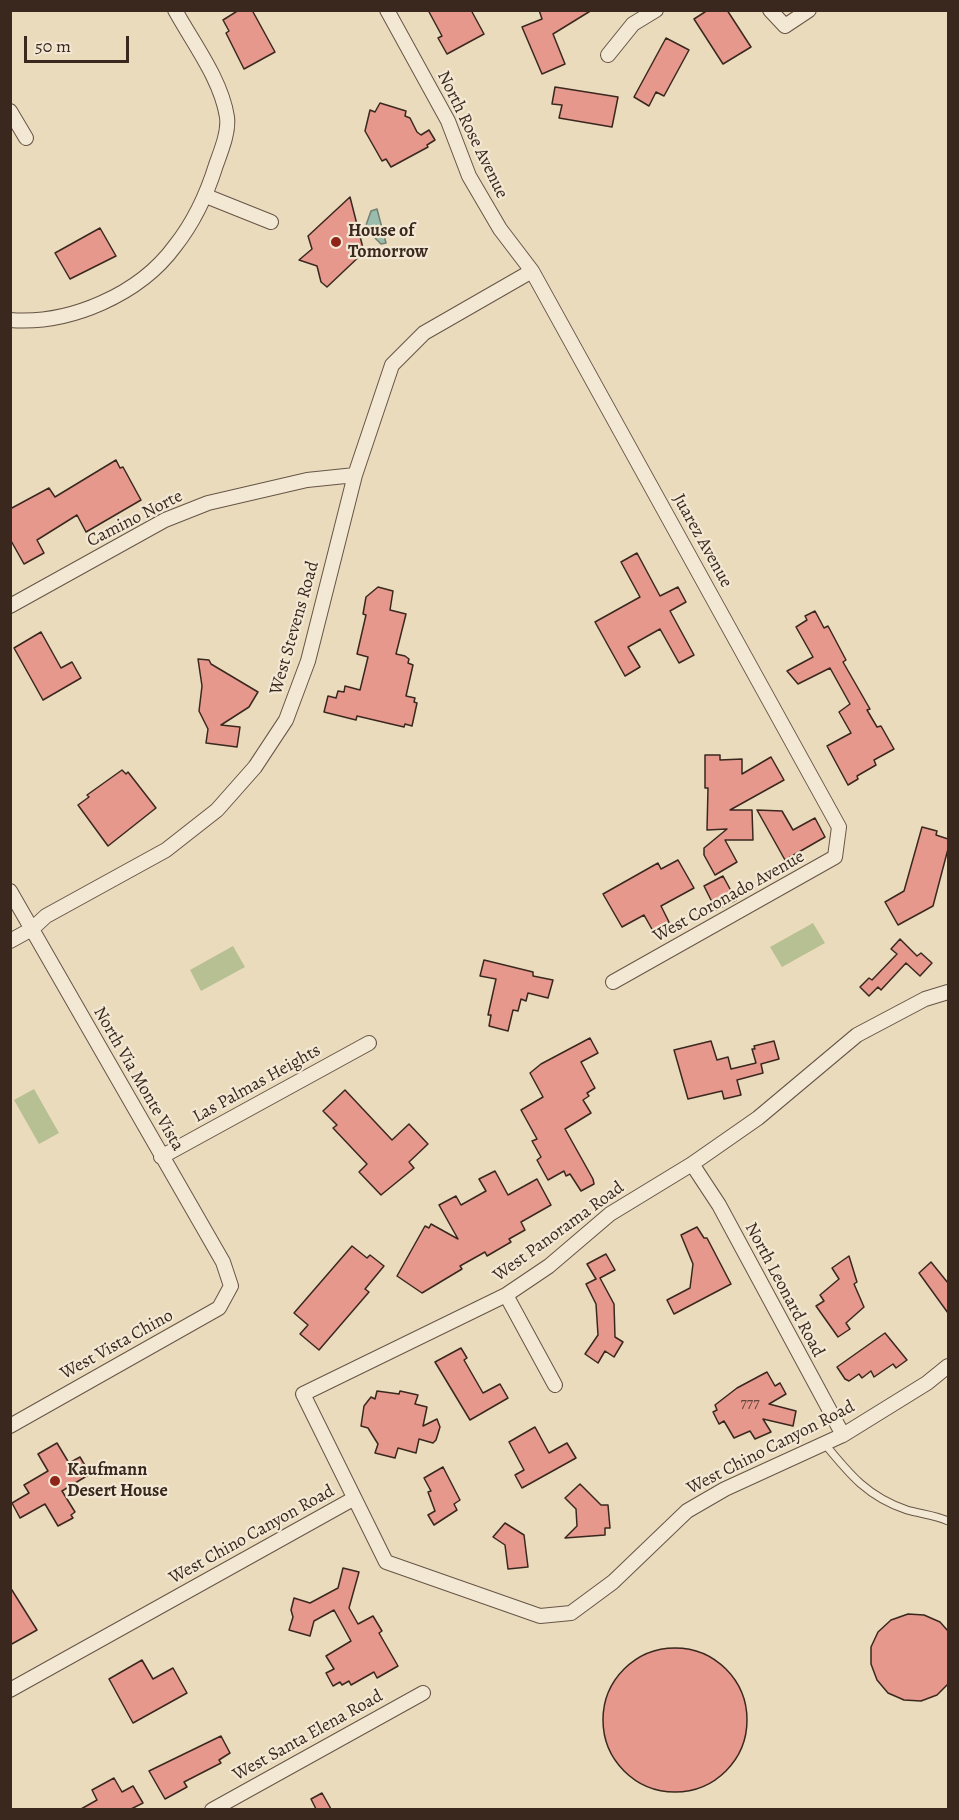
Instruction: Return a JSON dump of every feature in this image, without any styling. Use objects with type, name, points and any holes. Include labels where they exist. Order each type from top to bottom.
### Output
[{"type":"street","points":[[10,320],[78,312],[118,294],[142,278],[175,247],[206,196],[224,141],[227,119],[221,93],[175,10]]},
{"type":"street","name":"North Rose Avenue","points":[[387,10],[448,121],[469,176],[500,230],[532,271]]},
{"type":"street","points":[[608,55],[633,24],[656,10]]},
{"type":"street","points":[[770,10],[785,26],[809,10]]},
{"type":"street","points":[[10,111],[26,138]]},
{"type":"street","points":[[206,196],[271,222]]},
{"type":"street","name":"West Stevens Road","points":[[10,941],[32,929],[46,916],[166,850],[217,810],[255,767],[286,720],[308,661],[354,475],[392,365],[424,333],[532,271]]},
{"type":"street","name":"Juarez Avenue","points":[[532,271],[839,827]]},
{"type":"street","name":"Camino Norte","points":[[10,606],[165,520],[208,503],[307,480],[354,475]]},
{"type":"street","name":"West Coronado Avenue","points":[[613,982],[835,857],[839,827]]},
{"type":"street","name":"North Via Monte Vista","points":[[10,891],[223,1262],[231,1286]]},
{"type":"street","name":"West Panorama Road","points":[[353,1499],[303,1394],[506,1295],[549,1266],[610,1214],[692,1164],[758,1119],[857,1035],[925,999],[948,992]]},
{"type":"street","name":"Las Palmas Heights","points":[[161,1157],[369,1043]]},
{"type":"street","name":"North Leonard Road","points":[[692,1164],[719,1205],[843,1435]]},
{"type":"street","name":"West Vista Chino","points":[[10,1426],[219,1308],[231,1286]]},
{"type":"street","points":[[506,1295],[555,1385]]},
{"type":"street","name":"West Chino Canyon Road","points":[[10,1690],[353,1499],[386,1562],[540,1616],[571,1613],[613,1582],[687,1511],[725,1489],[843,1435],[927,1383],[948,1366]]},
{"type":"street","name":"West Santa Elena Road","points":[[212,1809],[423,1693]]},
{"type":"lane","points":[[825,1443],[854,1480],[877,1497],[908,1510],[948,1521]]},
{"type":"shaded area","points":[[377,209],[386,243],[381,244],[365,228],[371,211]]},
{"type":"shaded area","points":[[813,923],[825,943],[782,967],[770,947]]},
{"type":"shaded area","points":[[233,946],[245,967],[201,991],[190,970]]},
{"type":"shaded area","points":[[34,1089],[59,1133],[39,1144],[14,1100]]},
{"type":"building","points":[[239,10],[252,10],[275,52],[244,69],[226,33],[229,31],[223,20]]},
{"type":"building","points":[[428,10],[471,10],[484,34],[447,54],[438,38],[442,36]]},
{"type":"building","points":[[539,10],[592,10],[553,34],[565,64],[542,74],[522,27],[542,19]]},
{"type":"building","points":[[708,10],[727,10],[751,47],[723,64],[694,19]]},
{"type":"building","points":[[666,38],[689,50],[664,96],[656,92],[649,106],[634,97]]},
{"type":"building","points":[[555,87],[618,97],[612,127],[559,118],[562,105],[552,104]]},
{"type":"building","points":[[380,103],[406,111],[405,116],[410,118],[417,132],[421,135],[429,130],[435,140],[427,145],[428,147],[391,167],[386,159],[382,161],[365,131],[370,110],[375,112]]},
{"type":"building","name":"House of Tomorrow","points":[[350,197],[364,252],[327,287],[321,282],[317,266],[299,260],[312,249],[308,236]]},
{"type":"building","points":[[100,228],[116,256],[70,279],[55,253]]},
{"type":"building","points":[[116,460],[120,468],[123,467],[141,500],[86,532],[77,515],[37,540],[44,553],[24,564],[10,539],[10,509],[49,488],[55,497]]},
{"type":"building","points":[[637,553],[660,596],[678,587],[686,602],[670,611],[694,655],[679,663],[660,629],[628,647],[640,667],[625,676],[595,622],[640,597],[621,562]]},
{"type":"building","points":[[378,587],[393,591],[390,610],[406,614],[396,654],[405,656],[409,659],[408,663],[413,665],[406,696],[415,698],[414,702],[417,703],[412,726],[405,724],[404,727],[357,716],[356,720],[324,712],[328,696],[336,698],[338,691],[344,692],[345,686],[360,690],[368,657],[357,654],[366,615],[363,614],[366,597]]},
{"type":"building","points":[[815,611],[824,628],[828,626],[846,660],[843,662],[870,709],[867,710],[877,727],[881,726],[894,749],[874,760],[876,765],[857,776],[858,779],[848,785],[827,746],[851,733],[839,712],[850,704],[830,668],[798,684],[787,671],[813,657],[796,627],[807,620],[805,616]]},
{"type":"building","points":[[41,632],[61,668],[72,662],[81,678],[43,700],[14,648]]},
{"type":"building","points":[[198,659],[209,660],[211,664],[258,692],[249,707],[221,725],[240,727],[237,747],[206,743],[208,729],[199,711],[202,686]]},
{"type":"building","points":[[705,755],[720,755],[720,760],[742,759],[742,774],[771,757],[784,780],[730,810],[752,810],[753,840],[725,840],[737,862],[715,875],[704,855],[704,848],[727,829],[707,830],[708,788],[705,788]]},
{"type":"building","points":[[122,770],[126,774],[128,772],[156,808],[108,846],[78,805],[89,797],[87,795]]},
{"type":"building","points":[[757,810],[782,811],[793,830],[815,818],[825,837],[785,860]]},
{"type":"building","points":[[922,827],[937,831],[936,835],[948,839],[948,849],[933,906],[898,925],[885,902],[904,891]]},
{"type":"building","points":[[678,860],[694,888],[661,906],[669,922],[653,931],[644,915],[622,927],[603,894],[658,863],[661,869]]},
{"type":"building","points":[[723,876],[736,900],[716,910],[704,886]]},
{"type":"building","points":[[900,939],[917,956],[921,953],[932,963],[920,976],[906,963],[881,990],[878,987],[869,996],[860,987],[869,978],[872,980],[897,954],[891,949]]},
{"type":"building","points":[[484,960],[533,972],[533,976],[553,980],[548,998],[528,993],[526,1001],[521,999],[518,1011],[513,1010],[508,1031],[489,1026],[491,1015],[488,1015],[496,979],[480,976]]},
{"type":"building","points":[[590,1038],[598,1053],[581,1062],[595,1088],[587,1093],[589,1096],[583,1100],[591,1113],[565,1129],[593,1179],[594,1184],[581,1191],[570,1174],[566,1176],[564,1171],[548,1180],[537,1160],[541,1157],[532,1141],[537,1139],[521,1110],[543,1097],[530,1073],[541,1064]]},
{"type":"building","points":[[711,1041],[717,1060],[728,1057],[731,1069],[756,1063],[752,1049],[755,1049],[754,1046],[774,1041],[779,1059],[761,1064],[763,1073],[737,1080],[741,1095],[724,1099],[722,1091],[688,1099],[674,1050]]},
{"type":"building","points":[[345,1090],[392,1140],[409,1124],[428,1144],[409,1162],[414,1168],[381,1195],[359,1172],[367,1164],[333,1128],[337,1125],[323,1111]]},
{"type":"building","points":[[495,1171],[508,1195],[537,1179],[551,1205],[521,1222],[525,1230],[509,1239],[511,1242],[487,1256],[485,1252],[460,1266],[462,1269],[422,1293],[397,1276],[425,1226],[429,1228],[431,1224],[458,1239],[439,1205],[456,1196],[461,1205],[486,1191],[479,1179]]},
{"type":"building","points":[[697,1227],[704,1238],[707,1238],[731,1284],[674,1314],[667,1300],[690,1288],[693,1264],[681,1235]]},
{"type":"building","points":[[352,1246],[367,1258],[370,1255],[384,1266],[365,1289],[369,1292],[319,1350],[300,1334],[308,1325],[294,1313]]},
{"type":"building","points":[[606,1254],[615,1270],[600,1278],[614,1304],[615,1337],[623,1342],[614,1357],[605,1351],[598,1363],[585,1354],[598,1335],[596,1304],[586,1284],[596,1279],[587,1264]]},
{"type":"building","points":[[849,1256],[857,1282],[854,1284],[864,1307],[846,1323],[850,1329],[838,1337],[816,1306],[824,1301],[820,1295],[839,1279],[832,1268]]},
{"type":"building","points":[[931,1262],[948,1283],[948,1313],[919,1273]]},
{"type":"building","points":[[885,1333],[907,1360],[896,1368],[893,1364],[874,1377],[871,1371],[862,1378],[859,1374],[849,1381],[845,1379],[837,1367]]},
{"type":"building","points":[[461,1348],[467,1358],[464,1360],[483,1393],[500,1384],[508,1398],[470,1420],[435,1362]]},
{"type":"building","points":[[767,1372],[775,1386],[780,1383],[786,1394],[769,1404],[796,1411],[793,1426],[763,1419],[771,1432],[755,1439],[750,1431],[734,1438],[724,1421],[719,1424],[713,1412],[717,1410],[715,1405],[737,1388]]},
{"type":"building","points":[[377,1391],[399,1394],[400,1391],[418,1395],[415,1404],[427,1407],[423,1426],[437,1419],[440,1427],[436,1440],[433,1443],[419,1439],[416,1453],[398,1448],[395,1458],[375,1453],[378,1444],[368,1428],[361,1426],[364,1406],[371,1397],[375,1399]]},
{"type":"building","points":[[535,1427],[549,1453],[567,1443],[576,1458],[522,1488],[515,1475],[524,1470],[509,1442]]},
{"type":"building","name":"Kaufmann Desert House","points":[[57,1443],[69,1463],[80,1457],[90,1474],[62,1491],[75,1512],[71,1515],[73,1518],[58,1526],[45,1504],[20,1518],[12,1503],[29,1493],[24,1485],[48,1471],[38,1454]]},
{"type":"building","points":[[443,1467],[460,1500],[454,1504],[457,1510],[434,1525],[428,1515],[435,1511],[428,1492],[431,1491],[424,1478]]},
{"type":"building","points":[[580,1484],[601,1505],[608,1505],[610,1528],[605,1528],[605,1535],[565,1538],[577,1526],[576,1509],[565,1498]]},
{"type":"building","points":[[505,1523],[524,1535],[528,1567],[508,1569],[505,1545],[493,1537]]},
{"type":"building","points":[[343,1568],[359,1572],[349,1608],[358,1624],[373,1616],[382,1631],[379,1633],[398,1666],[377,1678],[374,1672],[351,1685],[349,1681],[333,1686],[326,1673],[334,1669],[326,1656],[351,1641],[334,1610],[314,1621],[310,1636],[289,1630],[293,1617],[291,1610],[294,1598],[310,1603],[338,1588]]},
{"type":"building","points":[[10,1587],[37,1630],[10,1645]]},
{"type":"building","points":[[908,1614],[924,1615],[940,1622],[948,1631],[948,1684],[937,1695],[921,1701],[904,1700],[888,1693],[877,1680],[871,1664],[871,1647],[878,1632],[891,1620]]},
{"type":"building","points":[[675,1648],[702,1654],[715,1660],[726,1669],[735,1680],[741,1693],[747,1720],[741,1747],[735,1760],[726,1771],[715,1780],[702,1786],[675,1792],[648,1786],[635,1780],[624,1771],[615,1760],[609,1747],[603,1720],[609,1693],[615,1680],[624,1669],[635,1660],[648,1654]]},
{"type":"building","points":[[142,1660],[153,1679],[173,1668],[187,1693],[133,1723],[109,1679]]},
{"type":"building","points":[[221,1736],[230,1753],[219,1760],[221,1763],[184,1782],[187,1787],[165,1799],[149,1771]]},
{"type":"building","points":[[114,1778],[122,1792],[133,1786],[143,1803],[131,1809],[81,1809],[97,1800],[92,1790]]},
{"type":"building","points":[[322,1793],[331,1809],[316,1809],[311,1799]]},
{"type":"place","name":"House of Tomorrow","points":[[336,242]]},
{"type":"place","name":"Kaufmann Desert House","points":[[55,1481]]}]
